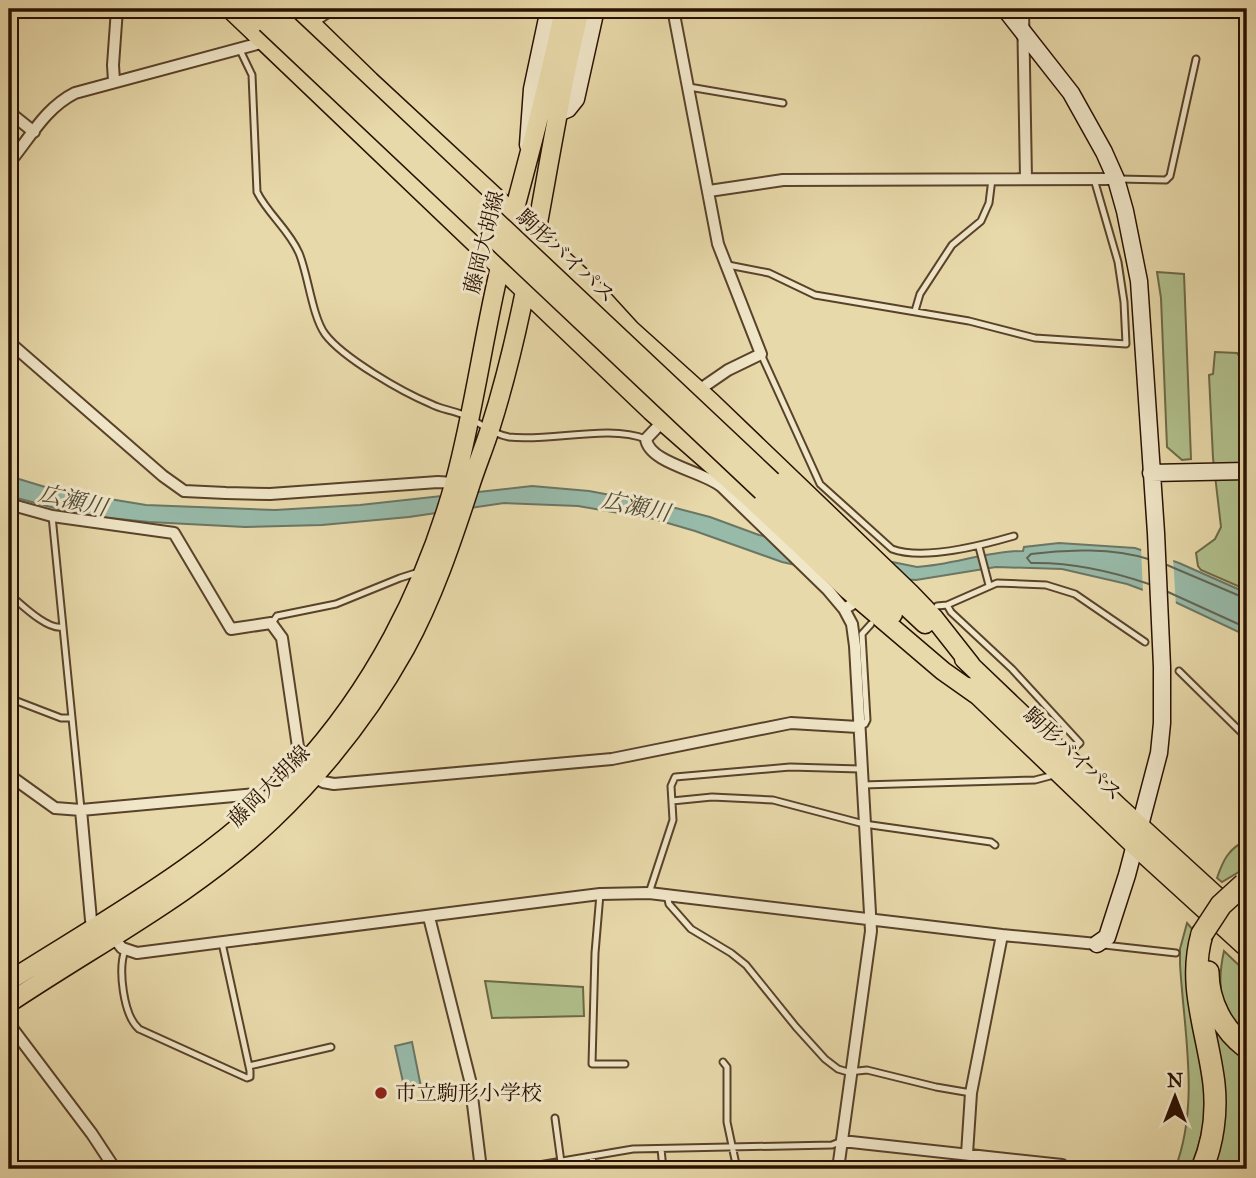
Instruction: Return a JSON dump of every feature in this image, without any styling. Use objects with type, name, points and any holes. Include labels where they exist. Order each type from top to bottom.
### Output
[{"type":"highway","points":[[1202,1169],[1210,1144],[1215,1105],[1214,1084],[1196,990],[1196,961],[1208,938],[1229,914],[1246,887]]},
{"type":"highway","points":[[1208,938],[1210,996],[1224,1024],[1247,1048]]},
{"type":"main road","points":[[230,9],[270,26],[500,267],[662,421],[855,597]]},
{"type":"main road","name":"駒形バイパス","points":[[251,9],[767,486],[810,534],[855,597],[977,695],[1135,846],[1247,948]]},
{"type":"main road","points":[[296,9],[306,26],[370,81],[589,284],[631,331],[698,391],[839,536],[910,593],[971,666]]},
{"type":"main road","name":"藤岡大胡線","points":[[459,485],[468,417],[500,267],[564,9]]},
{"type":"main road","points":[[453,514],[459,485],[490,430],[517,326],[580,9]]},
{"type":"main road","points":[[517,326],[532,318],[557,320]]},
{"type":"main road","name":"駒形バイパス","points":[[767,486],[839,536],[892,594],[1247,924]]},
{"type":"main road","name":"藤岡大胡線","points":[[9,1003],[120,944],[270,821],[310,769],[374,671],[395,635],[422,573],[453,514]]},
{"type":"main road","name":"藤岡大胡線","points":[[13,973],[96,929],[213,849],[310,769],[361,718],[405,648],[438,577],[453,514]]},
{"type":"street","points":[[114,81],[117,9]]},
{"type":"street","points":[[306,26],[332,9]]},
{"type":"street","points":[[527,158],[531,89],[549,9]]},
{"type":"street","points":[[558,113],[568,109],[576,99],[596,9]]},
{"type":"street","points":[[673,9],[718,244],[761,354],[728,369],[698,391],[662,421],[646,439],[646,443],[654,454],[713,480],[828,590],[855,597],[852,624],[871,931],[838,1169]]},
{"type":"street","points":[[81,810],[90,912],[96,929],[120,944],[144,953],[600,894],[649,893],[1002,936],[1097,944],[1107,937],[1135,846],[1159,753],[1163,697],[1156,533],[1139,281],[1116,179],[1099,141],[1077,101],[1005,9]]},
{"type":"street","points":[[1023,9],[1026,179]]},
{"type":"street","points":[[9,163],[46,113],[64,99],[114,81],[240,50],[270,26]]},
{"type":"street","points":[[9,112],[34,132]]},
{"type":"street","points":[[709,191],[783,180],[1116,179]]},
{"type":"street","points":[[9,342],[163,476],[184,491],[270,494],[439,482],[459,485]]},
{"type":"street","points":[[1151,473],[1247,471]]},
{"type":"street","points":[[9,504],[52,516],[174,533],[231,628],[271,623],[282,638],[298,747],[310,769],[323,782],[334,784],[603,760],[791,723],[858,727]]},
{"type":"street","points":[[9,775],[55,808],[81,810],[256,794],[271,799]]},
{"type":"street","points":[[429,917],[470,1080],[484,1169]]},
{"type":"street","points":[[966,1169],[971,1093],[1002,936]]},
{"type":"street","points":[[9,1024],[93,1134],[115,1169]]},
{"type":"street","points":[[842,1141],[1063,1167]]},
{"type":"lane","points":[[240,50],[252,75],[257,192],[299,252],[324,333],[353,359],[412,395],[433,406],[468,417],[490,430],[512,437],[628,434],[646,439]]},
{"type":"lane","points":[[1116,179],[1167,180],[1170,176],[1196,59]]},
{"type":"lane","points":[[689,87],[783,103]]},
{"type":"lane","points":[[915,311],[920,293],[951,245],[981,221],[989,204],[992,179]]},
{"type":"lane","points":[[728,265],[769,273],[815,295],[969,321],[1035,338],[1126,344],[1118,262],[1094,179]]},
{"type":"lane","points":[[761,354],[821,484],[892,549],[903,553],[980,549],[1014,536]]},
{"type":"lane","points":[[52,516],[81,810]]},
{"type":"lane","points":[[980,549],[988,582]]},
{"type":"lane","points":[[271,623],[277,616],[336,604],[415,572],[422,573]]},
{"type":"lane","points":[[937,606],[947,605],[988,582],[1046,585],[1085,600],[1145,642]]},
{"type":"lane","points":[[9,594],[48,624],[55,628],[62,627]]},
{"type":"lane","points":[[947,605],[951,612],[1012,668],[1080,743],[1073,749]]},
{"type":"lane","points":[[858,727],[867,720],[862,634],[871,624]]},
{"type":"lane","points":[[1179,671],[1247,738]]},
{"type":"lane","points":[[9,698],[61,718],[72,718]]},
{"type":"lane","points":[[649,893],[673,820],[672,781],[675,777],[790,766],[860,769]]},
{"type":"lane","points":[[861,785],[1035,780],[1050,776]]},
{"type":"lane","points":[[672,801],[712,797],[773,800],[864,824],[991,842],[995,845]]},
{"type":"lane","points":[[600,894],[595,953],[593,1064],[625,1064]]},
{"type":"lane","points":[[667,895],[669,904],[691,929],[746,965],[825,1059],[845,1072],[867,1070],[971,1093]]},
{"type":"lane","points":[[120,944],[125,995],[132,1023],[139,1029],[245,1078],[250,1077],[249,1066],[222,943]]},
{"type":"lane","points":[[1097,944],[1176,953]]},
{"type":"lane","points":[[249,1066],[331,1047]]},
{"type":"lane","points":[[723,1062],[727,1067],[727,1122],[737,1169]]},
{"type":"lane","points":[[555,1118],[561,1162]]},
{"type":"lane","points":[[484,1169],[528,1168],[633,1149],[832,1145],[842,1141]]},
{"type":"lane","points":[[661,1149],[663,1169]]},
{"type":"lane","points":[[592,1157],[594,1169]]},
{"type":"green space","points":[[1157,272],[1184,274],[1191,459],[1182,460],[1167,447],[1161,298]]},
{"type":"green space","points":[[1215,352],[1237,353],[1239,356],[1247,433],[1247,590],[1201,570],[1196,553],[1215,539],[1221,527],[1213,458],[1209,375],[1213,374]]},
{"type":"green space","points":[[1247,840],[1247,867],[1222,882],[1217,878],[1224,860],[1231,851]]},
{"type":"green space","points":[[1187,923],[1193,930],[1188,952],[1188,995],[1203,1079],[1205,1110],[1201,1136],[1190,1169],[1175,1169],[1183,1144],[1189,1094],[1180,964],[1180,949]]},
{"type":"green space","points":[[1224,951],[1247,973],[1247,1038],[1231,1018],[1222,998],[1220,976]]},
{"type":"green space","points":[[485,981],[583,987],[584,1016],[492,1018]]},
{"type":"green space","points":[[1212,1014],[1247,1055],[1247,1161],[1239,1169],[1211,1169]]},
{"type":"water","points":[[1247,229],[1247,383],[1242,291]]},
{"type":"water","name":"広瀬川","points":[[9,476],[55,490],[146,505],[275,510],[360,505],[532,486],[589,491],[664,505],[710,517],[759,535],[917,567],[1059,543],[1135,548],[1179,563],[1247,593],[1247,636],[1173,601],[1127,584],[1062,569],[996,567],[916,580],[846,576],[782,562],[654,519],[578,506],[504,503],[409,517],[322,525],[245,527],[149,522],[62,510],[9,496]]},
{"type":"water","points":[[412,1042],[421,1087],[405,1091],[395,1046]]},
{"type":"pier","points":[[1141,546],[1173,557],[1176,606],[1143,594]]},
{"type":"place","name":"市立駒形小学校","points":[[381,1093]]}]
